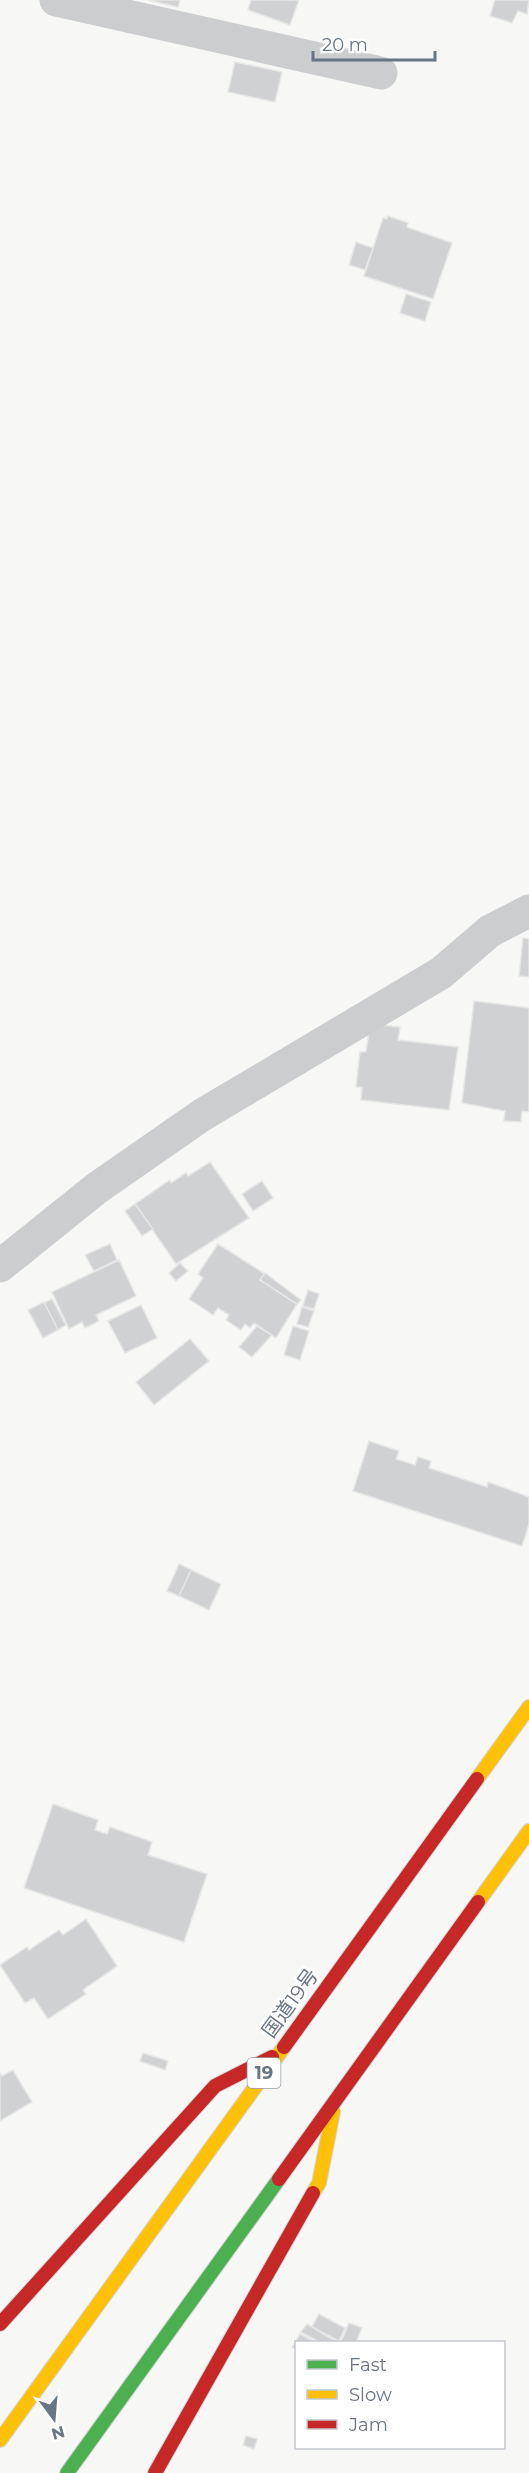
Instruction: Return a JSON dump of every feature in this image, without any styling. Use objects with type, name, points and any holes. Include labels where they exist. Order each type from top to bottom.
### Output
[{"type":"highway","name":"国道19号","points":[[0,2440],[529,1707]]},
{"type":"highway","points":[[67,2473],[529,1831]]},
{"type":"highway","points":[[0,2324],[215,2086],[276,2055]]},
{"type":"highway","points":[[155,2473],[319,2184],[334,2102]]},
{"type":"street","points":[[56,0],[381,73]]},
{"type":"street","points":[[0,1266],[97,1188],[202,1115],[441,973],[490,931],[529,911]]},
{"type":"building","points":[[148,0],[180,0],[178,7]]},
{"type":"building","points":[[251,0],[299,0],[290,25],[248,10]]},
{"type":"building","points":[[495,0],[529,0],[527,14],[518,11],[512,23],[490,16]]},
{"type":"building","points":[[235,62],[282,72],[275,102],[228,92]]},
{"type":"building","points":[[388,216],[408,223],[407,227],[452,243],[433,299],[364,276],[383,218],[387,219]]},
{"type":"building","points":[[356,242],[373,248],[365,270],[349,265]]},
{"type":"building","points":[[406,294],[431,302],[425,321],[400,313]]},
{"type":"building","points":[[523,938],[529,939],[529,977],[519,976]]},
{"type":"building","points":[[474,1001],[529,1008],[529,1112],[522,1111],[521,1122],[504,1121],[505,1111],[462,1103]]},
{"type":"building","points":[[370,1024],[400,1027],[398,1040],[458,1047],[449,1110],[361,1100],[362,1088],[356,1087],[360,1052],[366,1052]]},
{"type":"building","points":[[210,1162],[249,1218],[176,1264],[135,1204],[170,1180],[171,1183],[186,1173],[188,1176]]},
{"type":"building","points":[[262,1181],[273,1198],[253,1211],[242,1194]]},
{"type":"building","points":[[135,1204],[153,1229],[142,1236],[125,1211]]},
{"type":"building","points":[[110,1244],[117,1260],[94,1271],[85,1255]]},
{"type":"building","points":[[218,1244],[265,1274],[260,1280],[297,1304],[276,1338],[254,1323],[250,1328],[245,1324],[241,1330],[226,1320],[229,1315],[218,1308],[213,1315],[189,1299],[203,1278],[198,1274]]},
{"type":"building","points":[[119,1260],[136,1296],[96,1315],[99,1321],[85,1328],[82,1322],[69,1329],[52,1292]]},
{"type":"building","points":[[180,1263],[188,1271],[176,1281],[169,1273]]},
{"type":"building","points":[[265,1273],[301,1300],[297,1304],[260,1280]]},
{"type":"building","points":[[308,1290],[319,1294],[314,1309],[303,1306]]},
{"type":"building","points":[[52,1299],[66,1325],[58,1330],[44,1303]]},
{"type":"building","points":[[44,1302],[58,1330],[43,1338],[28,1310]]},
{"type":"building","points":[[141,1305],[157,1338],[125,1353],[108,1321]]},
{"type":"building","points":[[302,1307],[314,1311],[308,1327],[297,1324]]},
{"type":"building","points":[[257,1326],[272,1335],[252,1357],[239,1347]]},
{"type":"building","points":[[293,1326],[309,1331],[300,1360],[284,1355]]},
{"type":"building","points":[[190,1339],[209,1361],[154,1405],[136,1382]]},
{"type":"building","points":[[369,1441],[399,1451],[396,1459],[415,1465],[418,1457],[431,1461],[429,1468],[487,1487],[488,1482],[529,1497],[529,1524],[522,1546],[353,1491]]},
{"type":"building","points":[[179,1564],[192,1570],[179,1596],[167,1591]]},
{"type":"building","points":[[191,1570],[221,1584],[209,1610],[179,1596]]},
{"type":"building","points":[[53,1804],[98,1820],[95,1830],[107,1834],[110,1827],[152,1842],[148,1855],[207,1874],[184,1942],[24,1888]]},
{"type":"building","points":[[86,1919],[117,1966],[83,1990],[86,1994],[48,2019],[34,1998],[25,2003],[0,1965],[27,1947],[29,1950],[59,1930],[63,1935]]},
{"type":"building","points":[[143,2053],[168,2061],[165,2070],[140,2061]]},
{"type":"building","points":[[13,2070],[32,2102],[0,2121],[0,2073],[2,2076]]},
{"type":"building","points":[[319,2314],[345,2328],[339,2341],[312,2327]]},
{"type":"building","points":[[349,2323],[362,2328],[356,2341],[341,2341]]},
{"type":"building","points":[[307,2324],[335,2341],[317,2341],[301,2332]]},
{"type":"building","points":[[300,2334],[313,2341],[296,2341]]},
{"type":"building","points":[[246,2436],[257,2439],[254,2449],[243,2445]]},
{"type":"traffic: fast","points":[[67,2473],[279,2179]]},
{"type":"traffic: slow","points":[[477,1779],[529,1707]]},
{"type":"traffic: slow","points":[[478,1902],[529,1831]]},
{"type":"traffic: slow","points":[[0,2440],[284,2047]]},
{"type":"traffic: slow","points":[[313,2193],[319,2183],[333,2112]]},
{"type":"traffic: jam","points":[[284,2047],[477,1779]]},
{"type":"traffic: jam","points":[[279,2179],[478,1902]]},
{"type":"traffic: jam","points":[[0,2324],[215,2086],[272,2057]]},
{"type":"traffic: jam","points":[[155,2473],[313,2193]]}]
